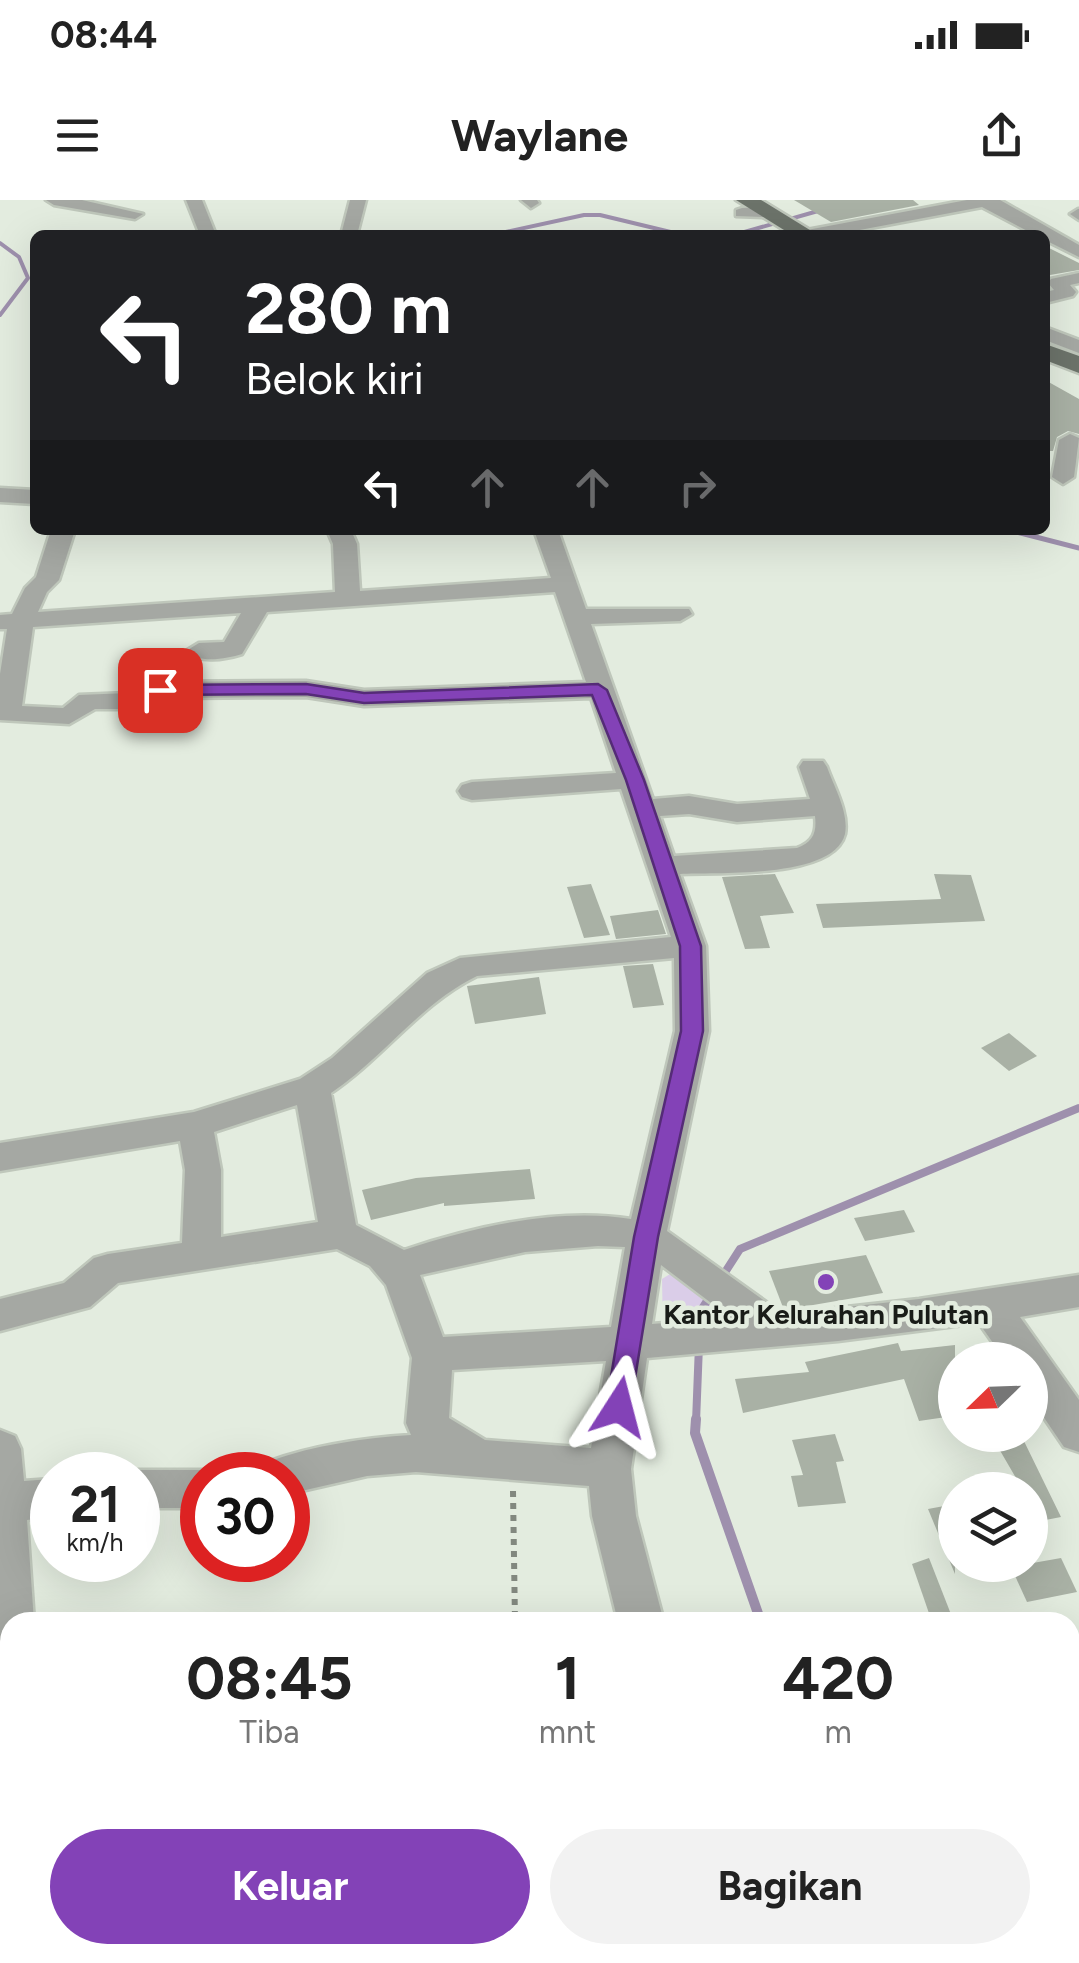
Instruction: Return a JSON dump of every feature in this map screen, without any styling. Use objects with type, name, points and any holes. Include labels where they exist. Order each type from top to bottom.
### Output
[{"type":"main road","points":[[744,206],[789,225]]},
{"type":"main road","points":[[1050,353],[1079,365]]},
{"type":"street","points":[[54,200],[135,214]]},
{"type":"street","points":[[194,200],[206,230]]},
{"type":"street","points":[[350,230],[358,200]]},
{"type":"street","points":[[921,200],[940,210]]},
{"type":"street","points":[[789,225],[940,210],[986,200],[1037,230]]},
{"type":"street","points":[[1050,237],[1079,252]]},
{"type":"street","points":[[1058,242],[1079,237]]},
{"type":"street","points":[[1050,297],[1067,292],[1059,282],[1079,278]]},
{"type":"street","points":[[1050,335],[1079,347]]},
{"type":"street","points":[[1050,438],[1075,441],[1064,477]]},
{"type":"street","points":[[0,495],[30,497]]},
{"type":"street","points":[[62,535],[48,580],[10,622],[7,714],[69,716],[90,701],[132,701],[160,690],[306,689],[364,698],[598,690]]},
{"type":"street","points":[[342,535],[346,544],[348,598]]},
{"type":"street","points":[[548,535],[598,690],[640,794],[690,946],[692,1031],[646,1237],[609,1469],[614,1516],[638,1612]]},
{"type":"street","points":[[10,622],[348,598],[571,600],[680,614]]},
{"type":"street","points":[[199,651],[233,649],[260,602]]},
{"type":"street","points":[[186,690],[199,651],[204,607]]},
{"type":"street","points":[[664,866],[819,852],[828,845],[833,833],[813,766]]},
{"type":"street","points":[[472,791],[640,794],[737,813],[825,807]]},
{"type":"street","points":[[0,1157],[195,1125],[312,1088],[344,1067],[455,971],[500,962],[690,946]]},
{"type":"street","points":[[312,1088],[338,1234]]},
{"type":"street","points":[[195,1125],[203,1170],[201,1253]]},
{"type":"street","points":[[398,1266],[441,1253],[559,1232],[646,1237],[775,1330]]},
{"type":"street","points":[[0,1315],[76,1296],[108,1269],[338,1234],[379,1248],[398,1266],[424,1343],[433,1354],[427,1423],[432,1433],[493,1458]]},
{"type":"street","points":[[433,1354],[630,1344],[775,1330],[990,1307],[1079,1291]]},
{"type":"street","points":[[990,1307],[1015,1342]]},
{"type":"street","points":[[1048,1389],[1079,1434]]},
{"type":"street","points":[[0,1449],[10,1612]]},
{"type":"street","points":[[310,1469],[366,1457],[416,1453],[609,1469]]},
{"type":"street","points":[[4,1502],[30,1500]]},
{"type":"path","points":[[493,1458],[514,1612]]},
{"type":"shaded area","points":[[675,1271],[749,1322],[663,1331],[662,1279]]},
{"type":"building","points":[[794,200],[913,200],[919,205],[831,222]]},
{"type":"building","points":[[1050,248],[1079,263],[1079,270],[1050,275]]},
{"type":"building","points":[[1050,383],[1079,399],[1079,434],[1068,431],[1057,437],[1053,451]]},
{"type":"building","points":[[775,874],[794,913],[760,916],[770,948],[745,949],[722,877]]},
{"type":"building","points":[[934,874],[971,875],[985,921],[823,928],[816,904],[941,899]]},
{"type":"building","points":[[591,884],[610,935],[584,938],[567,887]]},
{"type":"building","points":[[658,910],[666,934],[616,939],[610,916]]},
{"type":"building","points":[[653,964],[664,1005],[633,1008],[623,966]]},
{"type":"building","points":[[539,977],[546,1014],[475,1024],[467,986]]},
{"type":"building","points":[[1009,1033],[1037,1056],[1009,1071],[981,1048]]},
{"type":"building","points":[[530,1169],[535,1199],[444,1203],[371,1220],[362,1190],[416,1178]]},
{"type":"building","points":[[904,1210],[915,1232],[865,1241],[854,1218]]},
{"type":"building","name":"Kantor Kelurahan Pulutan","points":[[866,1255],[883,1293],[784,1310],[769,1271]]},
{"type":"building","points":[[898,1343],[901,1351],[938,1347],[938,1418],[919,1421],[904,1379],[743,1413],[735,1379],[809,1372],[805,1362]]},
{"type":"building","points":[[835,1434],[844,1461],[836,1462],[846,1503],[798,1507],[791,1476],[803,1475],[792,1440]]},
{"type":"building","points":[[1001,1452],[1029,1452],[1039,1472],[1013,1472]]},
{"type":"building","points":[[1048,1490],[1061,1517],[1048,1520]]},
{"type":"building","points":[[938,1507],[938,1533],[928,1509]]},
{"type":"building","points":[[929,1558],[950,1612],[929,1612],[912,1564]]},
{"type":"building","points":[[1061,1558],[1077,1592],[1027,1602],[1018,1582],[1048,1582],[1048,1560]]},
{"type":"waterway","points":[[752,230],[818,211],[819,207],[810,200]]},
{"type":"waterway","points":[[515,230],[584,215],[600,215],[662,230]]},
{"type":"waterway","points":[[0,243],[19,257],[28,278],[0,315]]},
{"type":"waterway","points":[[1028,535],[1079,548]]},
{"type":"waterway","points":[[722,1277],[740,1249],[1079,1108]]},
{"type":"waterway","points":[[700,1326],[700,1312],[712,1293]]},
{"type":"waterway","points":[[696,1422],[699,1345]]},
{"type":"waterway","points":[[696,1419],[695,1433],[758,1612]]},
{"type":"place","name":"Kantor Kelurahan Pulutan","points":[[826,1282]]},
{"type":"route","points":[[160,690],[306,689],[364,698],[598,690],[635,780],[690,946],[692,1031],[646,1237],[619,1407]]}]
